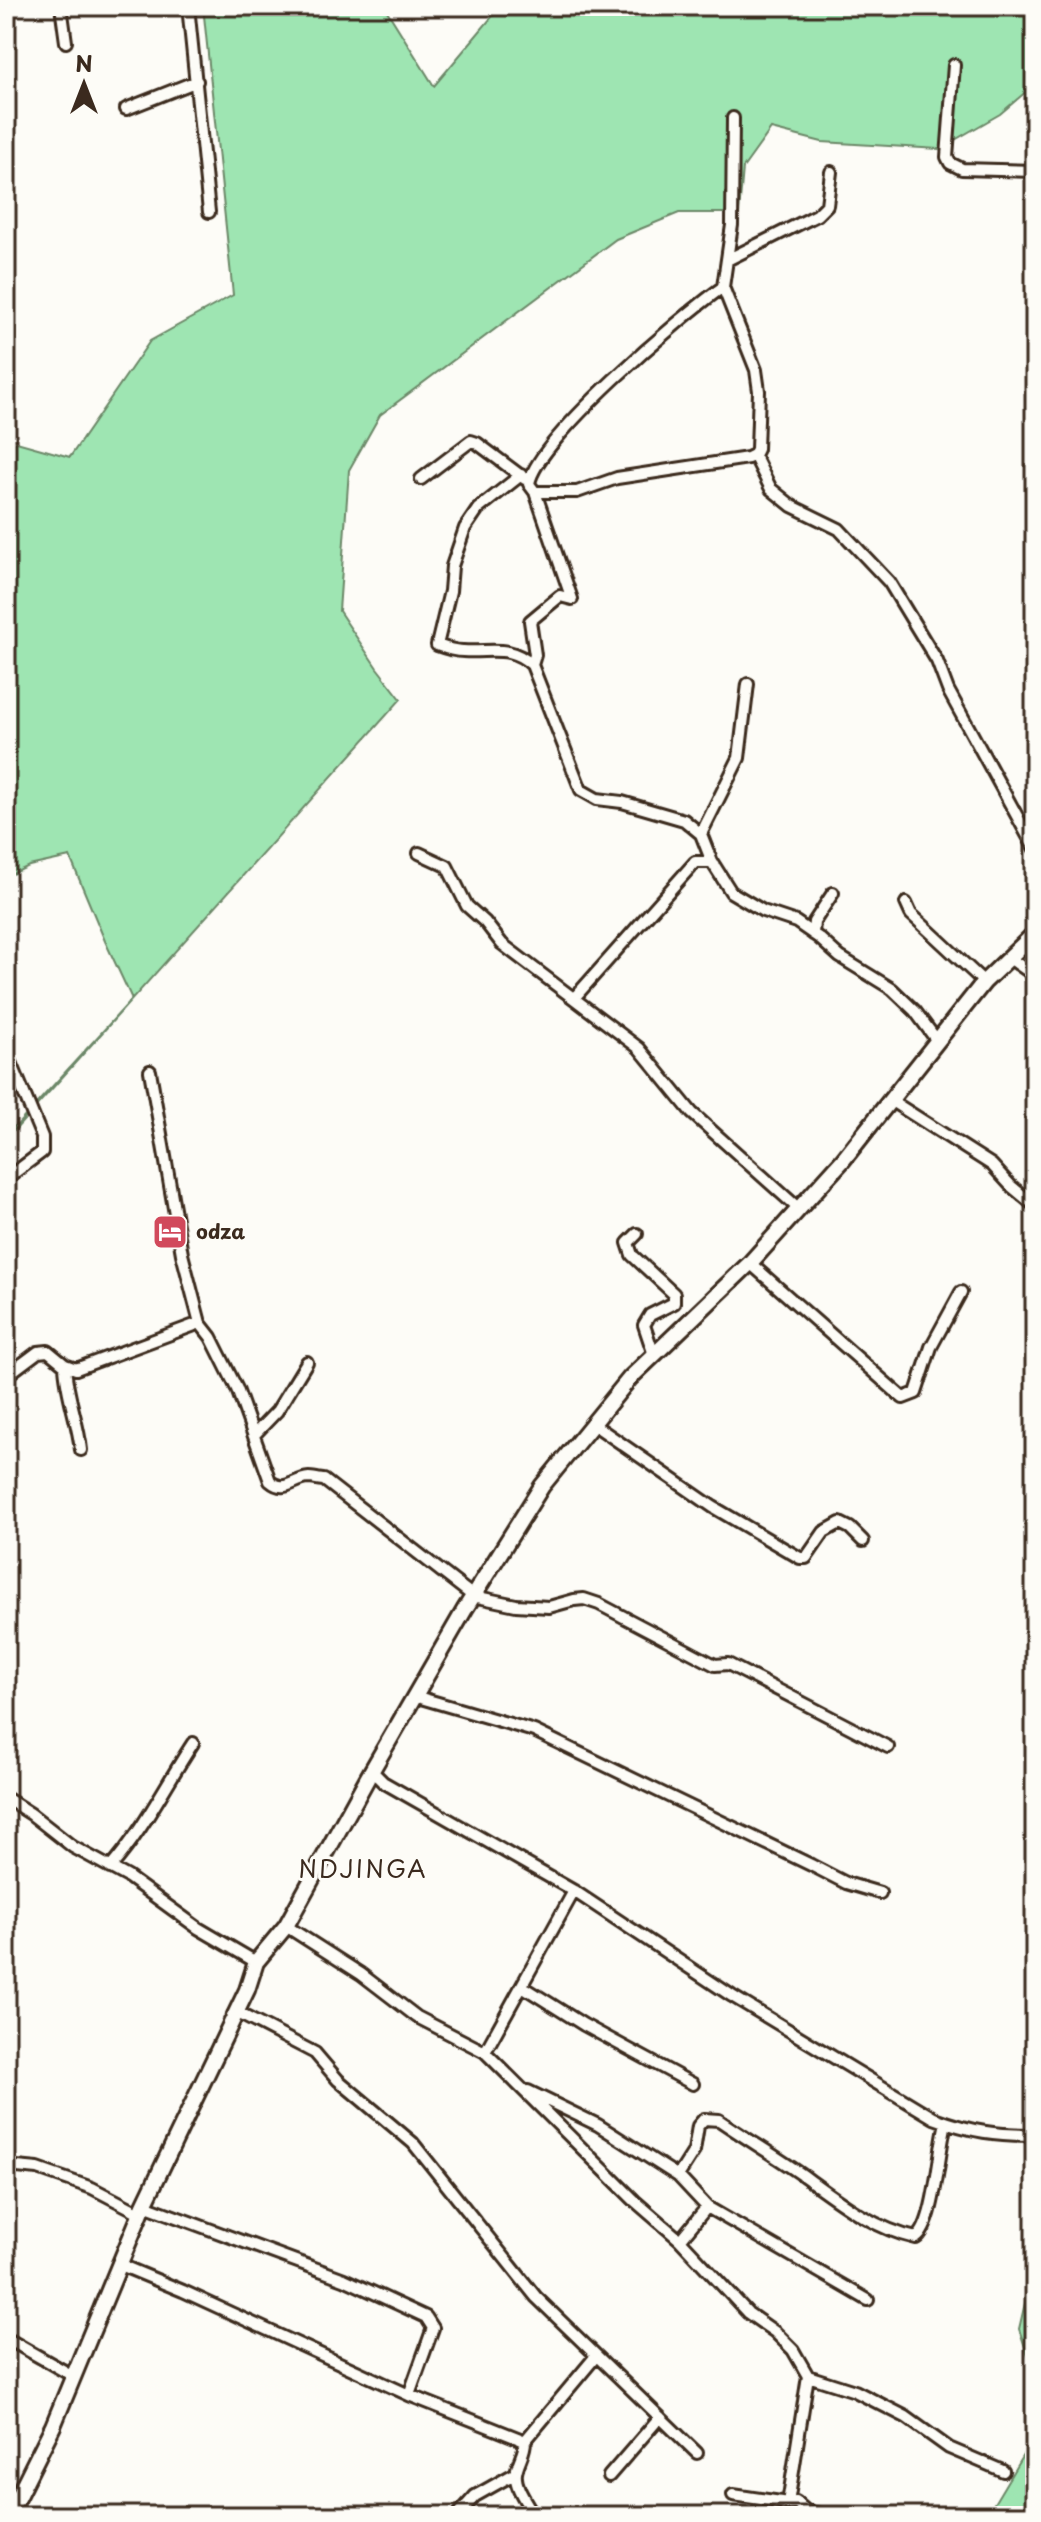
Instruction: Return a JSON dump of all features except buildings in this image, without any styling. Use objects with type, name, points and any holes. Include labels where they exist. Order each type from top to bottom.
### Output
[{"type":"street","points":[[61,6],[66,42]]},
{"type":"street","points":[[188,6],[209,212]]},
{"type":"street","points":[[954,65],[947,157],[950,163],[962,169],[1035,171]]},
{"type":"street","points":[[126,109],[197,81]]},
{"type":"street","points":[[421,479],[471,441],[528,484],[577,492],[617,478],[754,455],[757,449],[759,391],[756,370],[723,287],[732,225],[733,118]]},
{"type":"street","points":[[727,260],[817,215],[827,205],[831,172]]},
{"type":"street","points":[[532,665],[535,655],[530,621],[560,596],[572,599],[528,484],[533,468],[611,382],[697,305],[723,287]]},
{"type":"street","points":[[754,455],[771,489],[792,506],[839,529],[889,582],[937,661],[948,690],[1035,849]]},
{"type":"street","points":[[528,484],[478,509],[465,528],[452,566],[450,591],[437,645],[461,651],[498,650],[520,654],[532,665],[581,790],[597,799],[622,802],[684,820],[701,834],[712,862],[731,892],[763,911],[796,922],[840,957],[892,989],[915,1011],[938,1042]]},
{"type":"street","points":[[701,834],[739,758],[748,684]]},
{"type":"street","points":[[419,853],[447,866],[467,906],[485,922],[502,944],[639,1048],[692,1113],[799,1209]]},
{"type":"street","points":[[575,997],[695,862],[712,862]]},
{"type":"street","points":[[813,934],[814,922],[833,893]]},
{"type":"street","points":[[906,903],[911,914],[984,982]]},
{"type":"street","points":[[11,2515],[53,2426],[142,2209],[247,1990],[256,1962],[286,1926],[414,1696],[542,1486],[630,1378],[750,1263],[843,1160],[984,982],[1035,933]]},
{"type":"street","points":[[1008,957],[1035,976]]},
{"type":"street","points":[[6,1050],[43,1145],[42,1152],[6,1179]]},
{"type":"street","points":[[150,1071],[182,1254],[200,1323],[211,1337],[237,1389],[270,1481],[275,1486],[282,1488],[311,1478],[324,1480],[473,1596],[516,1605],[549,1607],[584,1599],[599,1604],[715,1665],[728,1664],[888,1747]]},
{"type":"street","points":[[890,1100],[992,1165],[1035,1206]]},
{"type":"street","points":[[637,1234],[628,1243],[632,1255],[674,1294],[674,1303],[650,1315],[644,1325],[654,1355]]},
{"type":"street","points":[[750,1263],[903,1398],[916,1393],[931,1347],[961,1292]]},
{"type":"street","points":[[6,1376],[38,1352],[48,1351],[65,1365],[76,1369],[200,1323]]},
{"type":"street","points":[[254,1435],[277,1411],[307,1362]]},
{"type":"street","points":[[65,1365],[81,1450]]},
{"type":"street","points":[[593,1424],[713,1507],[800,1558],[806,1558],[824,1532],[840,1523],[863,1541]]},
{"type":"street","points":[[414,1696],[534,1731],[846,1883],[880,1893]]},
{"type":"street","points":[[110,1868],[143,1825],[193,1743]]},
{"type":"street","points":[[369,1776],[376,1775],[383,1782],[574,1891],[732,1996],[934,2118],[993,2135],[1035,2135]]},
{"type":"street","points":[[6,1798],[73,1847],[164,1901],[198,1928],[256,1962]]},
{"type":"street","points":[[485,2052],[574,1891]]},
{"type":"street","points":[[286,1926],[361,1974],[417,2017],[485,2052],[635,2201],[680,2240],[748,2313],[775,2332],[793,2350],[808,2376],[788,2503]]},
{"type":"street","points":[[522,1986],[584,2025],[693,2084]]},
{"type":"street","points":[[236,2012],[315,2053],[338,2080],[413,2143],[536,2297],[697,2453]]},
{"type":"street","points":[[518,2086],[598,2125],[678,2176],[707,2207],[868,2300]]},
{"type":"street","points":[[678,2176],[694,2151],[698,2126],[704,2119],[712,2118],[871,2221],[916,2238],[925,2226],[938,2175],[946,2123]]},
{"type":"street","points":[[6,2166],[38,2169],[78,2183],[142,2209],[344,2279],[426,2317],[433,2328],[409,2395]]},
{"type":"street","points":[[680,2240],[707,2207]]},
{"type":"street","points":[[118,2264],[409,2395],[525,2441]]},
{"type":"street","points":[[6,2338],[73,2376]]},
{"type":"street","points":[[534,2516],[517,2483],[516,2473],[525,2441],[596,2356]]},
{"type":"street","points":[[808,2376],[855,2391],[906,2417],[949,2448],[1003,2471]]},
{"type":"street","points":[[609,2476],[660,2417]]},
{"type":"street","points":[[457,2516],[475,2496],[516,2473]]},
{"type":"street","points":[[733,2495],[796,2502],[806,2511],[829,2516]]},
{"type":"green space","points":[[203,6],[384,6],[434,86],[501,6],[1035,6],[1035,84],[1000,114],[939,149],[822,142],[771,129],[743,168],[739,213],[679,213],[616,239],[380,415],[349,470],[339,611],[401,699],[16,1129],[6,1134],[132,999],[70,857],[29,866],[6,877],[6,439],[70,457],[150,341],[233,295]]},
{"type":"green space","points":[[1035,2260],[1035,2377],[1019,2329]]},
{"type":"green space","points":[[1035,2429],[1035,2516],[989,2516],[990,2510]]},
{"type":"place","name":"odza","points":[[170,1232]]},
{"type":"district","name":"NDJINGA","points":[[363,1870]]}]
